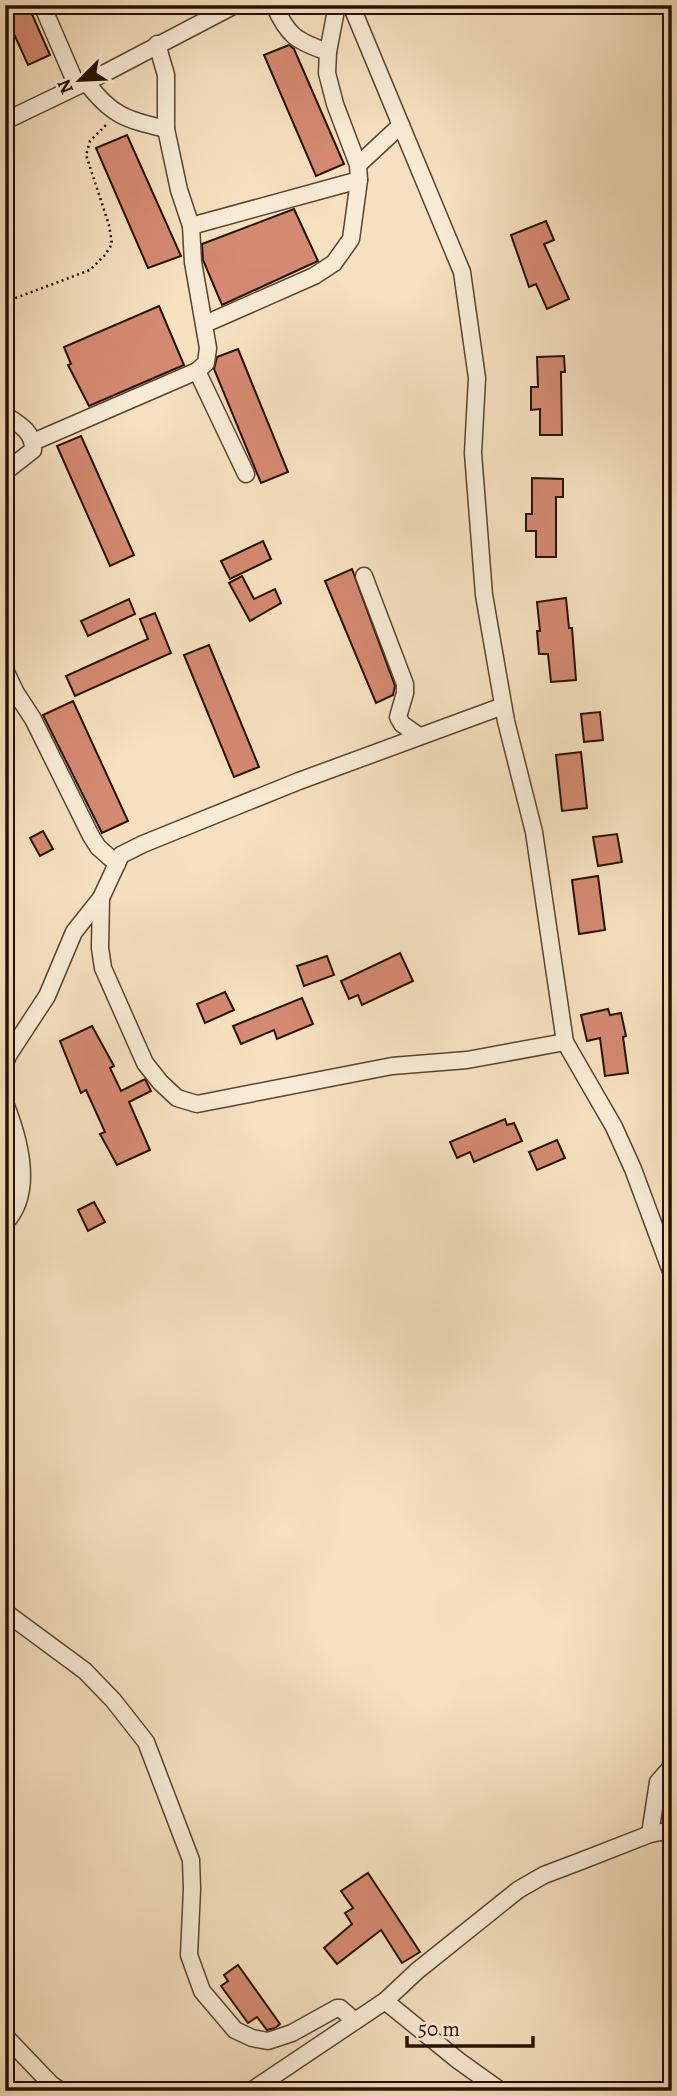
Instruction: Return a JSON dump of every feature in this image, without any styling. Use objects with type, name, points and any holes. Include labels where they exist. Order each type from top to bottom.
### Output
[{"type":"street","points":[[42,5],[81,84],[117,114],[166,130]]},
{"type":"street","points":[[5,121],[156,44],[209,11],[235,5]]},
{"type":"street","points":[[274,5],[290,34],[300,43],[328,52]]},
{"type":"street","points":[[205,324],[314,276],[334,263],[351,239],[359,173],[327,73],[337,5]]},
{"type":"street","points":[[351,5],[462,272],[477,378],[473,453],[484,595],[503,706],[534,832],[565,1042],[614,1127],[634,1169],[672,1273]]},
{"type":"street","points":[[33,442],[197,371],[206,363],[208,348],[193,262],[191,226],[179,190],[166,130],[166,75],[156,44]]},
{"type":"street","points":[[191,226],[359,173],[401,125]]},
{"type":"street","points":[[197,371],[246,474]]},
{"type":"street","points":[[5,415],[28,432],[33,442],[33,450],[5,472]]},
{"type":"street","points":[[365,576],[405,684],[398,717],[402,724],[419,736]]},
{"type":"street","points":[[5,670],[33,719],[91,836],[98,847],[117,864]]},
{"type":"street","points":[[5,1063],[47,996],[74,932],[101,898],[121,855],[299,781],[503,706]]},
{"type":"street","points":[[101,898],[100,948],[103,968],[145,1063],[177,1098],[197,1104],[392,1066],[467,1060],[565,1042]]},
{"type":"street","points":[[5,1103],[22,1158],[21,1189],[11,1217],[5,1223]]},
{"type":"street","points":[[5,1612],[85,1671],[113,1700],[146,1742],[191,1860],[189,1955],[202,1991],[210,2001],[235,2030],[252,2038],[268,2040],[292,2033],[337,2008],[355,2021]]},
{"type":"street","points":[[650,1834],[659,1782],[672,1766]]},
{"type":"street","points":[[251,2091],[385,2001],[417,1971],[518,1890],[544,1875],[650,1834],[672,1830]]},
{"type":"street","points":[[385,2001],[501,2091]]},
{"type":"street","points":[[5,2036],[61,2091]]},
{"type":"path","points":[[5,302],[90,270],[105,256],[112,244],[109,225],[86,155],[90,141],[117,114]]},
{"type":"building","points":[[5,5],[28,5],[50,55],[28,65],[5,14]]},
{"type":"building","points":[[289,45],[294,49],[344,164],[316,176],[264,55]]},
{"type":"building","points":[[127,135],[181,256],[148,268],[96,148]]},
{"type":"building","points":[[294,209],[318,261],[222,305],[203,260],[202,244]]},
{"type":"building","points":[[546,221],[554,240],[544,244],[569,299],[547,309],[536,284],[529,287],[511,235]]},
{"type":"building","points":[[159,306],[184,365],[89,406],[68,365],[71,364],[64,347]]},
{"type":"building","points":[[238,349],[288,472],[261,483],[214,369],[217,357]]},
{"type":"building","points":[[564,356],[565,372],[561,372],[562,435],[540,435],[540,409],[531,410],[531,387],[538,387],[537,357]]},
{"type":"building","points":[[81,436],[134,555],[110,566],[57,446]]},
{"type":"building","points":[[532,478],[563,479],[563,497],[556,497],[556,557],[536,557],[536,531],[526,531],[526,514],[532,514]]},
{"type":"building","points":[[263,541],[271,559],[230,579],[221,561]]},
{"type":"building","points":[[352,569],[395,686],[393,695],[376,703],[325,581]]},
{"type":"building","points":[[242,576],[254,599],[275,589],[281,603],[250,621],[229,583]]},
{"type":"building","points":[[566,598],[569,628],[572,628],[576,680],[551,682],[548,654],[539,654],[537,602]]},
{"type":"building","points":[[129,599],[135,614],[88,636],[81,621]]},
{"type":"building","points":[[155,613],[171,653],[75,696],[66,676],[148,639],[140,619]]},
{"type":"building","points":[[209,645],[259,767],[234,777],[184,655]]},
{"type":"building","points":[[73,701],[128,821],[102,833],[43,715]]},
{"type":"building","points":[[600,712],[603,740],[584,742],[581,714]]},
{"type":"building","points":[[581,752],[587,808],[562,811],[556,755]]},
{"type":"building","points":[[43,831],[53,849],[40,856],[30,838]]},
{"type":"building","points":[[617,834],[622,862],[598,866],[593,837]]},
{"type":"building","points":[[598,876],[605,930],[579,934],[572,880]]},
{"type":"building","points":[[400,953],[413,981],[362,1005],[358,995],[349,999],[341,981]]},
{"type":"building","points":[[327,956],[334,975],[304,986],[297,966]]},
{"type":"building","points":[[225,992],[234,1010],[205,1023],[197,1004]]},
{"type":"building","points":[[302,998],[313,1024],[277,1039],[274,1030],[241,1044],[233,1026]]},
{"type":"building","points":[[608,1009],[610,1015],[621,1013],[626,1036],[623,1037],[628,1073],[605,1076],[600,1038],[587,1041],[581,1015]]},
{"type":"building","points":[[92,1026],[114,1066],[110,1068],[121,1091],[145,1079],[151,1091],[129,1102],[150,1150],[117,1165],[100,1134],[105,1132],[86,1090],[81,1093],[60,1041]]},
{"type":"building","points":[[505,1119],[507,1125],[514,1123],[522,1141],[474,1162],[470,1152],[457,1158],[450,1142]]},
{"type":"building","points":[[557,1140],[565,1158],[537,1170],[529,1152]]},
{"type":"building","points":[[94,1202],[105,1222],[88,1231],[78,1210]]},
{"type":"building","points":[[368,1873],[420,1952],[402,1963],[381,1930],[337,1964],[324,1948],[352,1924],[345,1913],[353,1908],[341,1891]]},
{"type":"building","points":[[238,1965],[280,2024],[275,2028],[267,2030],[257,2017],[248,2023],[221,1986],[228,1981],[224,1975]]}]
